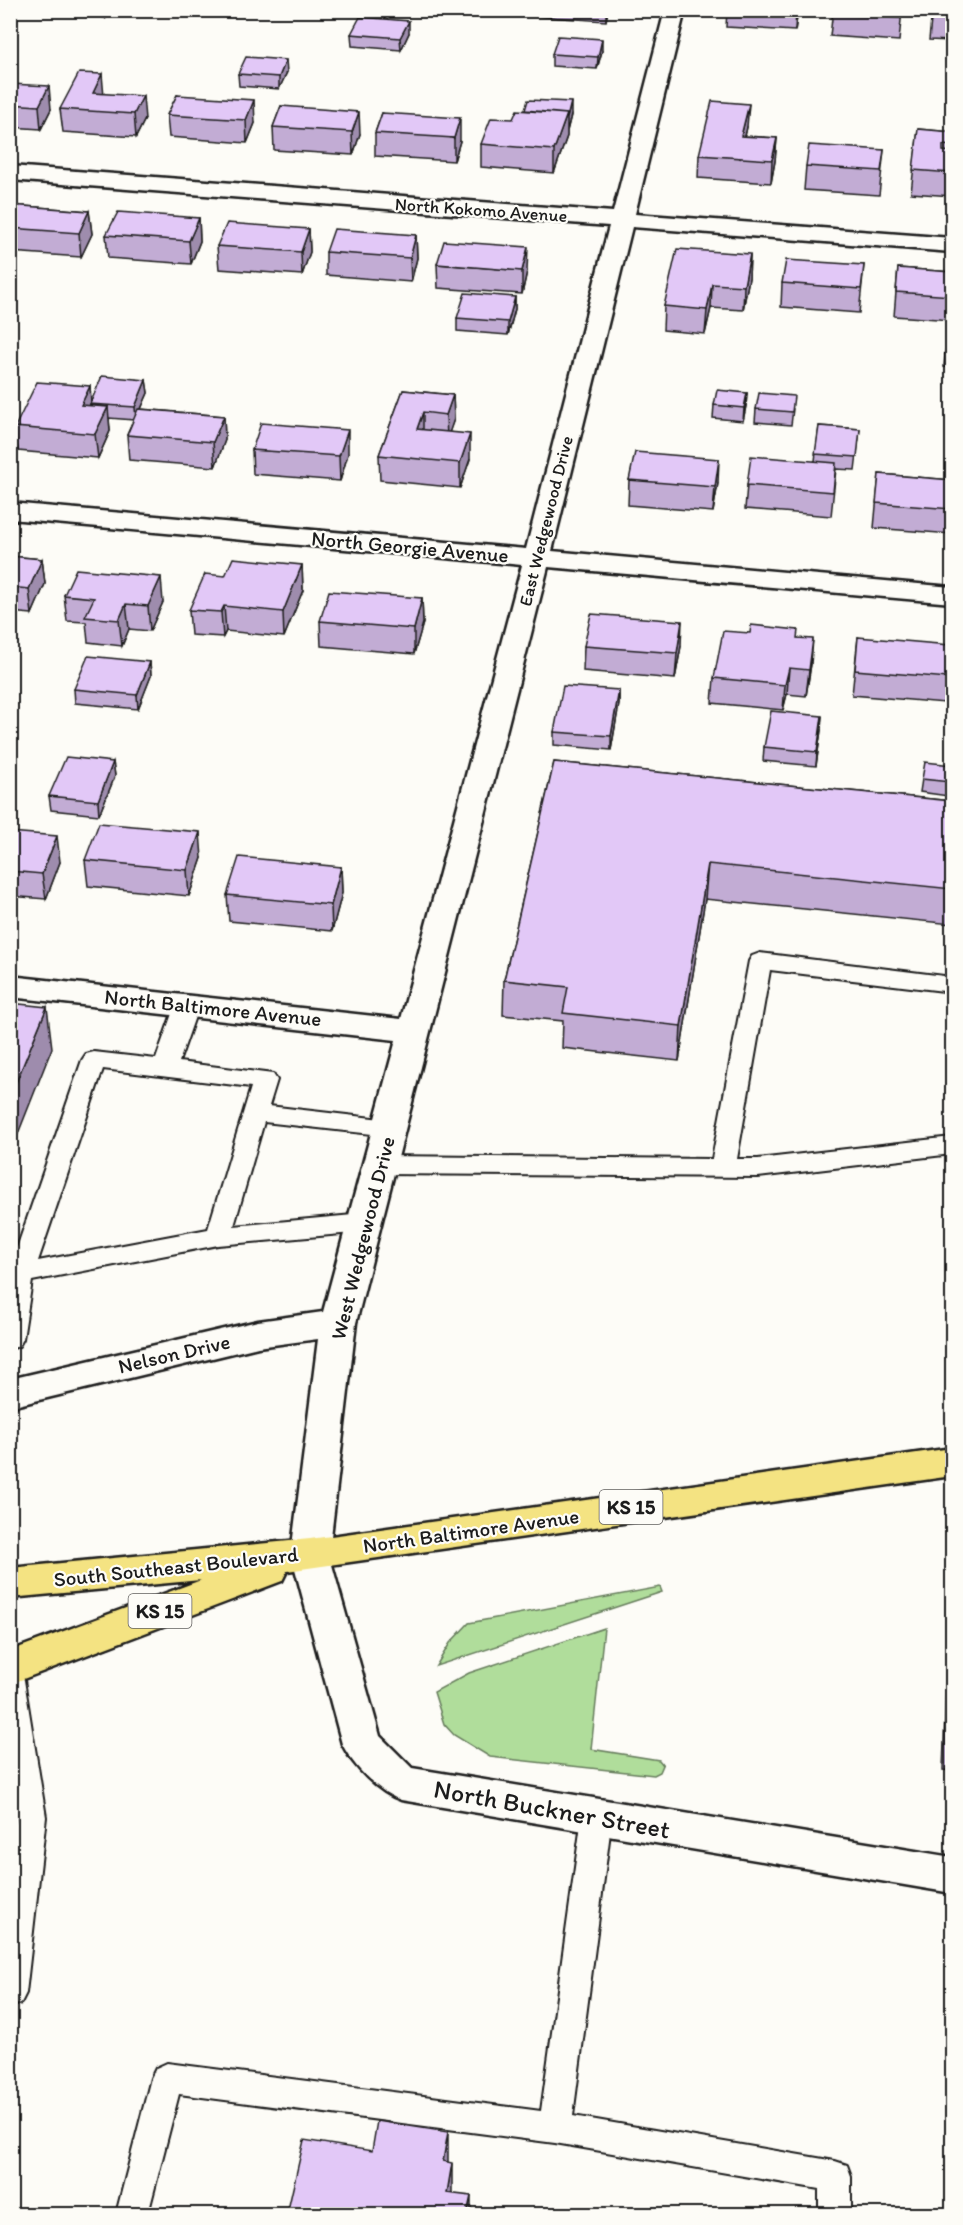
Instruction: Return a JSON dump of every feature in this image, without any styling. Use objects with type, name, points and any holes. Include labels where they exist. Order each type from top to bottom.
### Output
[{"type":"main road","name":"North Baltimore Avenue","points":[[310,1554],[952,1462]]},
{"type":"main road","name":"South Southeast Boulevard","points":[[10,1583],[310,1554]]},
{"type":"main road","name":"South Southeast Boulevard","points":[[10,1668],[310,1554]]},
{"type":"street","name":"East Wedgewood Drive","points":[[415,1031],[675,10]]},
{"type":"street","name":"North Kokomo Avenue","points":[[10,173],[952,245]]},
{"type":"street","name":"North Georgie Avenue","points":[[10,511],[952,596]]},
{"type":"street","name":"North Baltimore Avenue","points":[[10,986],[415,1031]]},
{"type":"street","name":"West Wedgewood Drive","points":[[310,1554],[338,1323],[415,1031]]},
{"type":"street","name":"Nelson Drive","points":[[10,1393],[258,1334],[338,1323]]},
{"type":"street","name":"North Buckner Street","points":[[310,1554],[362,1744],[401,1784],[952,1875]]},
{"type":"lane","points":[[723,1168],[760,961],[952,985]]},
{"type":"lane","points":[[165,1068],[187,1005]]},
{"type":"lane","points":[[10,1339],[21,1274],[94,1060],[265,1080],[218,1236]]},
{"type":"lane","points":[[255,1113],[390,1128]]},
{"type":"lane","points":[[379,1165],[758,1168],[952,1146]]},
{"type":"lane","points":[[21,1274],[218,1236],[364,1223]]},
{"type":"lane","points":[[10,1680],[31,1817],[10,1993]]},
{"type":"lane","points":[[555,2128],[597,1817]]},
{"type":"lane","points":[[132,2214],[167,2078],[555,2128],[835,2176],[835,2214]]},
{"type":"green space","points":[[660,1587],[662,1592],[436,1666],[450,1643],[469,1623]]},
{"type":"green space","points":[[604,1628],[591,1749],[659,1760],[663,1765],[660,1772],[654,1775],[490,1757],[454,1735],[444,1724],[434,1692],[469,1673]]},
{"type":"building","points":[[833,10],[902,10],[901,18],[832,14]]},
{"type":"building","points":[[932,10],[952,10],[952,19],[931,18]]},
{"type":"building","points":[[360,17],[409,21],[400,38],[351,34]]},
{"type":"building","points":[[558,36],[602,39],[598,57],[552,54]]},
{"type":"building","points":[[246,57],[286,60],[279,77],[238,74]]},
{"type":"building","points":[[79,73],[102,74],[93,93],[143,96],[134,114],[60,109]]},
{"type":"building","points":[[10,84],[49,86],[39,106],[10,104]]},
{"type":"building","points":[[177,95],[254,100],[246,120],[167,115]]},
{"type":"building","points":[[528,100],[571,102],[567,118],[567,114],[525,110]]},
{"type":"building","points":[[712,101],[749,104],[741,136],[777,138],[772,160],[699,155]]},
{"type":"building","points":[[281,106],[359,112],[352,132],[273,127]]},
{"type":"building","points":[[517,110],[567,114],[554,150],[481,144],[491,118],[513,119]]},
{"type":"building","points":[[382,113],[460,118],[454,138],[375,133]]},
{"type":"building","points":[[918,129],[952,132],[952,146],[943,145],[943,151],[952,152],[952,173],[913,170]]},
{"type":"building","points":[[809,145],[884,150],[881,171],[806,166]]},
{"type":"building","points":[[10,205],[89,211],[79,233],[10,228]]},
{"type":"building","points":[[118,212],[199,218],[189,241],[106,235]]},
{"type":"building","points":[[227,223],[309,229],[301,252],[217,246]]},
{"type":"building","points":[[334,229],[416,235],[410,258],[326,252]]},
{"type":"building","points":[[444,241],[528,247],[522,271],[437,264]]},
{"type":"building","points":[[677,249],[750,254],[744,286],[712,284],[707,310],[664,306]]},
{"type":"building","points":[[786,260],[864,265],[861,289],[782,283]]},
{"type":"building","points":[[898,268],[952,272],[952,296],[896,292]]},
{"type":"building","points":[[465,293],[515,297],[508,322],[457,318]]},
{"type":"building","points":[[948,333],[952,334],[952,355],[945,354]]},
{"type":"building","points":[[102,376],[146,380],[135,407],[90,404]]},
{"type":"building","points":[[37,382],[90,386],[81,405],[108,407],[95,434],[15,427]]},
{"type":"building","points":[[403,390],[453,395],[446,415],[423,412],[417,429],[470,434],[460,463],[379,455]]},
{"type":"building","points":[[717,390],[747,393],[744,408],[714,405]]},
{"type":"building","points":[[759,393],[794,396],[792,412],[756,409]]},
{"type":"building","points":[[138,409],[224,416],[213,442],[127,435]]},
{"type":"building","points":[[261,423],[348,430],[339,456],[252,450]]},
{"type":"building","points":[[819,426],[860,429],[857,457],[815,454]]},
{"type":"building","points":[[635,452],[719,459],[715,487],[629,480]]},
{"type":"building","points":[[751,456],[836,463],[833,492],[747,485]]},
{"type":"building","points":[[879,474],[952,480],[952,509],[876,503]]},
{"type":"building","points":[[10,556],[42,559],[29,589],[10,587]]},
{"type":"building","points":[[233,558],[302,565],[283,612],[224,606],[221,612],[189,610],[205,574],[225,576]]},
{"type":"building","points":[[76,569],[161,577],[148,606],[126,604],[119,620],[85,617],[94,598],[64,595]]},
{"type":"building","points":[[329,591],[422,598],[414,629],[320,621]]},
{"type":"building","points":[[591,614],[682,621],[677,653],[584,646]]},
{"type":"building","points":[[751,625],[798,630],[797,638],[813,639],[809,670],[789,668],[785,685],[714,678],[723,631],[750,633]]},
{"type":"building","points":[[858,637],[950,645],[948,678],[855,670]]},
{"type":"building","points":[[88,656],[150,662],[137,695],[74,689]]},
{"type":"building","points":[[563,686],[619,690],[611,736],[554,732]]},
{"type":"building","points":[[771,711],[822,716],[817,752],[764,747]]},
{"type":"building","points":[[66,757],[113,762],[98,801],[49,796]]},
{"type":"building","points":[[554,762],[952,801],[952,889],[708,864],[681,1026],[563,1013],[568,987],[504,980]]},
{"type":"building","points":[[925,762],[952,765],[950,782],[922,779]]},
{"type":"building","points":[[99,823],[200,832],[187,870],[85,860]]},
{"type":"building","points":[[10,832],[57,836],[42,874],[10,871]]},
{"type":"building","points":[[239,857],[341,867],[331,905],[227,895]]},
{"type":"building","points":[[10,1003],[47,1007],[10,1097]]},
{"type":"building","points":[[952,1646],[952,1736],[949,1735]]},
{"type":"building","points":[[377,2121],[448,2132],[443,2161],[452,2163],[447,2193],[471,2196],[467,2214],[287,2214],[304,2140],[372,2151]]}]
